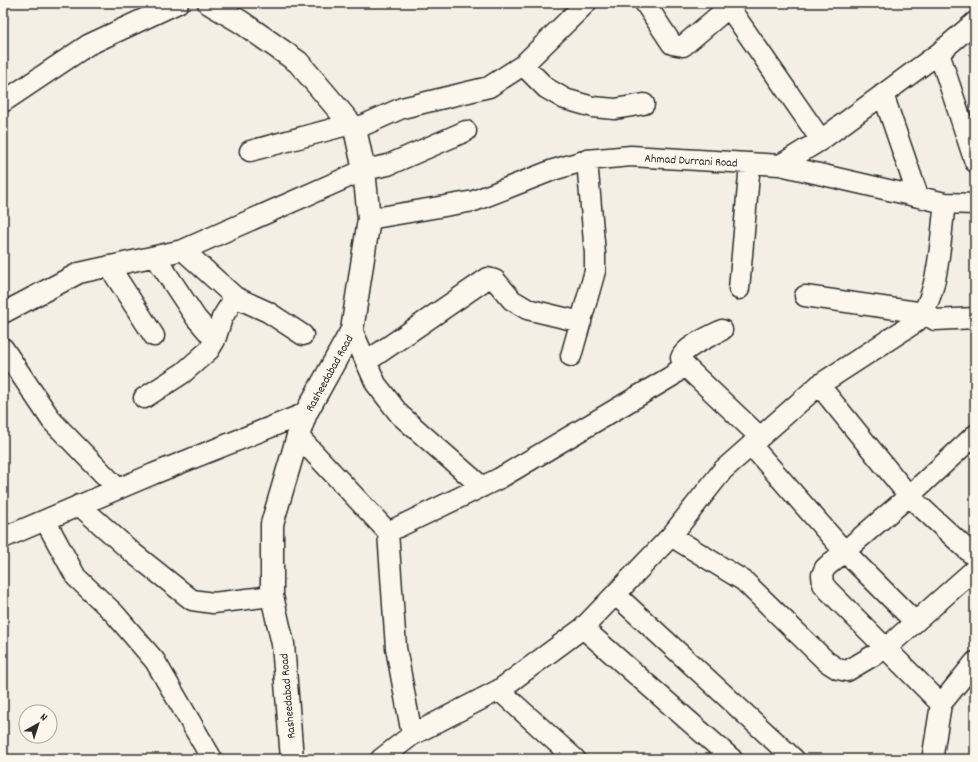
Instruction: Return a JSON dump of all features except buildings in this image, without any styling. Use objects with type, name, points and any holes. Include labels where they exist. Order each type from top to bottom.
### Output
[{"type":"main road","name":"Rasheedabad Road","points":[[209,3],[241,22],[298,62],[353,127],[364,170],[369,219],[352,330],[306,413],[272,524],[272,596],[283,644],[292,759]]},
{"type":"street","points":[[3,102],[88,45],[178,3]]},
{"type":"street","points":[[250,151],[353,127],[402,108],[489,87],[523,65],[586,3]]},
{"type":"street","points":[[645,3],[672,44],[676,46],[683,46],[728,5],[821,140]]},
{"type":"street","points":[[780,165],[821,140],[939,53],[975,22]]},
{"type":"street","points":[[939,53],[975,162]]},
{"type":"street","points":[[523,65],[546,88],[565,99],[593,107],[615,109],[644,104]]},
{"type":"street","points":[[883,94],[918,196]]},
{"type":"street","points":[[3,313],[79,273],[183,250],[364,170],[388,165],[466,130]]},
{"type":"street","name":"Ahmad Durrani Road","points":[[369,219],[474,201],[553,170],[587,160],[631,156],[780,165],[945,202],[975,204]]},
{"type":"street","points":[[571,356],[595,271],[595,254],[587,160]]},
{"type":"street","points":[[739,289],[750,163]]},
{"type":"street","points":[[381,759],[412,735],[499,690],[583,628],[671,536],[723,470],[819,385],[916,322],[924,313],[933,290],[945,202]]},
{"type":"street","points":[[183,250],[235,297],[268,312],[303,335]]},
{"type":"street","points":[[156,256],[196,318],[215,340]]},
{"type":"street","points":[[109,266],[154,336]]},
{"type":"street","points":[[366,362],[488,278],[495,280],[512,300],[528,309],[581,322]]},
{"type":"street","points":[[805,296],[924,313],[935,320],[975,318]]},
{"type":"street","points":[[144,398],[183,373],[209,350],[215,340],[222,318],[235,297]]},
{"type":"street","points":[[352,330],[376,384],[400,415],[482,487]]},
{"type":"street","points":[[722,330],[682,354],[681,358],[684,365],[756,441],[844,551],[915,622]]},
{"type":"street","points":[[3,348],[52,421],[118,488]]},
{"type":"street","points":[[388,532],[500,478],[672,376],[684,365]]},
{"type":"street","points":[[819,385],[909,496],[975,557]]},
{"type":"street","points":[[3,538],[118,488],[306,413]]},
{"type":"street","points":[[941,704],[822,584],[822,575],[825,568],[909,496],[975,435]]},
{"type":"street","points":[[298,436],[388,532],[396,648],[412,735]]},
{"type":"street","points":[[79,505],[133,553],[192,600],[212,604],[272,596]]},
{"type":"street","points":[[45,520],[76,577],[114,613],[155,661],[212,759]]},
{"type":"street","points":[[671,536],[744,581],[827,662],[838,669],[847,671],[886,648],[975,569]]},
{"type":"street","points":[[616,595],[794,759]]},
{"type":"street","points":[[583,628],[732,759]]},
{"type":"street","points":[[934,759],[933,754],[941,704],[975,662]]},
{"type":"street","points":[[499,690],[575,759]]}]
